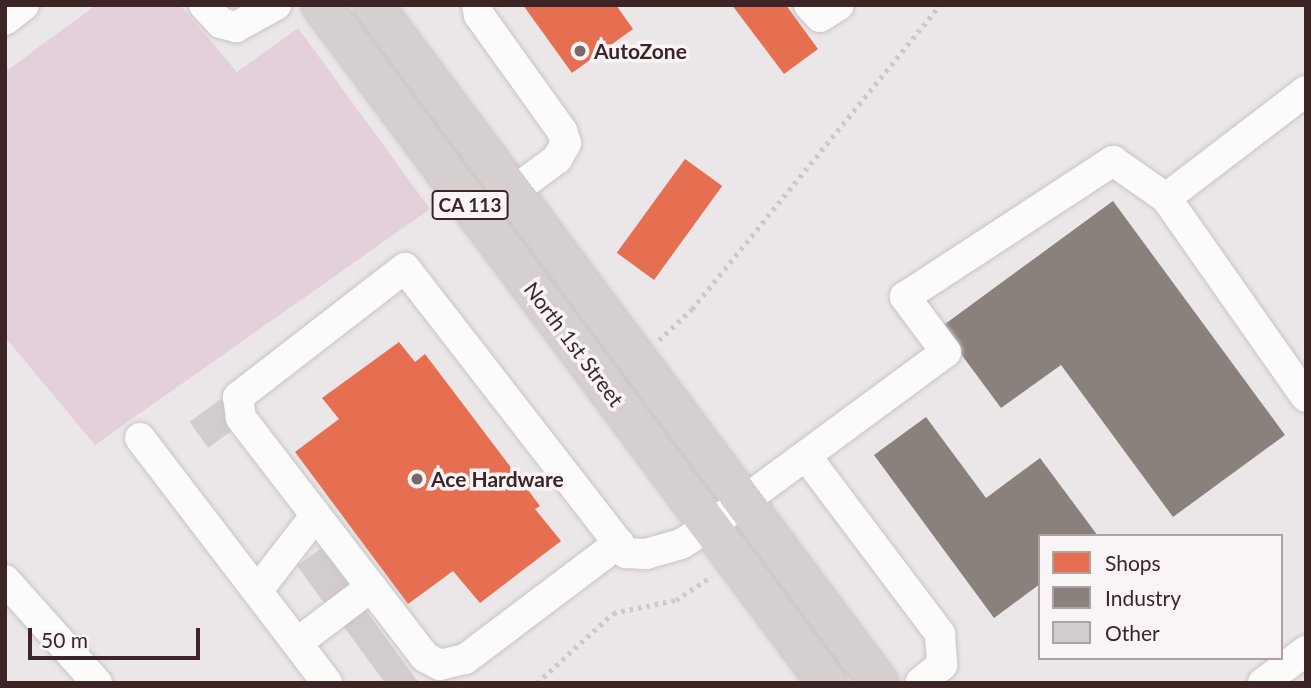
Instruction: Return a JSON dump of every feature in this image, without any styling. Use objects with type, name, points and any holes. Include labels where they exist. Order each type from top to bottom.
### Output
[{"type":"main road","name":"North 1st Street","points":[[321,5],[823,681]]},
{"type":"main road","name":"North 1st Street","points":[[373,5],[879,683]]},
{"type":"street","points":[[5,20],[24,5]]},
{"type":"street","points":[[204,5],[220,23],[236,27],[276,5]]},
{"type":"street","points":[[477,5],[479,15],[562,131],[566,143],[557,159],[512,192]]},
{"type":"street","points":[[809,5],[820,18],[839,5]]},
{"type":"street","points":[[1166,198],[1306,91]]},
{"type":"street","points":[[619,543],[465,659],[440,665],[425,657],[241,418],[239,397],[405,268],[619,543],[626,553],[646,554],[681,544],[710,526],[946,352],[905,297],[1113,161],[1166,198],[1306,397]]},
{"type":"street","points":[[140,438],[327,683]]},
{"type":"street","points":[[806,456],[940,634],[942,665],[920,683]]},
{"type":"street","points":[[257,591],[316,515]]},
{"type":"street","points":[[5,580],[97,683]]},
{"type":"street","points":[[297,643],[371,587]]},
{"type":"street","points":[[1263,683],[1306,651]]},
{"type":"path","points":[[638,360],[692,309],[940,5]]},
{"type":"path","points":[[537,683],[613,613],[676,600],[712,576]]},
{"type":"shaded area","points":[[96,5],[180,5],[237,72],[298,28],[430,209],[95,445],[5,337],[5,72]]},
{"type":"building: Shops","name":"AutoZone","points":[[523,5],[616,5],[633,29],[572,73]]},
{"type":"building: Shops","points":[[732,5],[786,5],[818,49],[784,74]]},
{"type":"building: Shops","points":[[685,159],[722,186],[654,280],[617,253]]},
{"type":"building: Shops","name":"Ace Hardware","points":[[399,342],[415,362],[425,354],[540,506],[535,509],[561,541],[480,603],[453,571],[408,604],[295,452],[339,419],[322,398]]},
{"type":"building: Industry","points":[[1113,201],[1285,435],[1173,517],[1061,365],[1001,408],[941,327]]},
{"type":"building: Industry","points":[[926,417],[986,498],[1040,458],[1097,534],[1038,534],[1038,585],[994,618],[874,455]]},
{"type":"building: Other","points":[[221,399],[240,425],[208,448],[189,422]]},
{"type":"building: Other","points":[[323,547],[351,585],[325,604],[297,566]]},
{"type":"building: Other","points":[[364,608],[419,683],[385,683],[342,624]]},
{"type":"place","name":"AutoZone","points":[[580,51]]},
{"type":"place","name":"Ace Hardware","points":[[417,479]]}]
